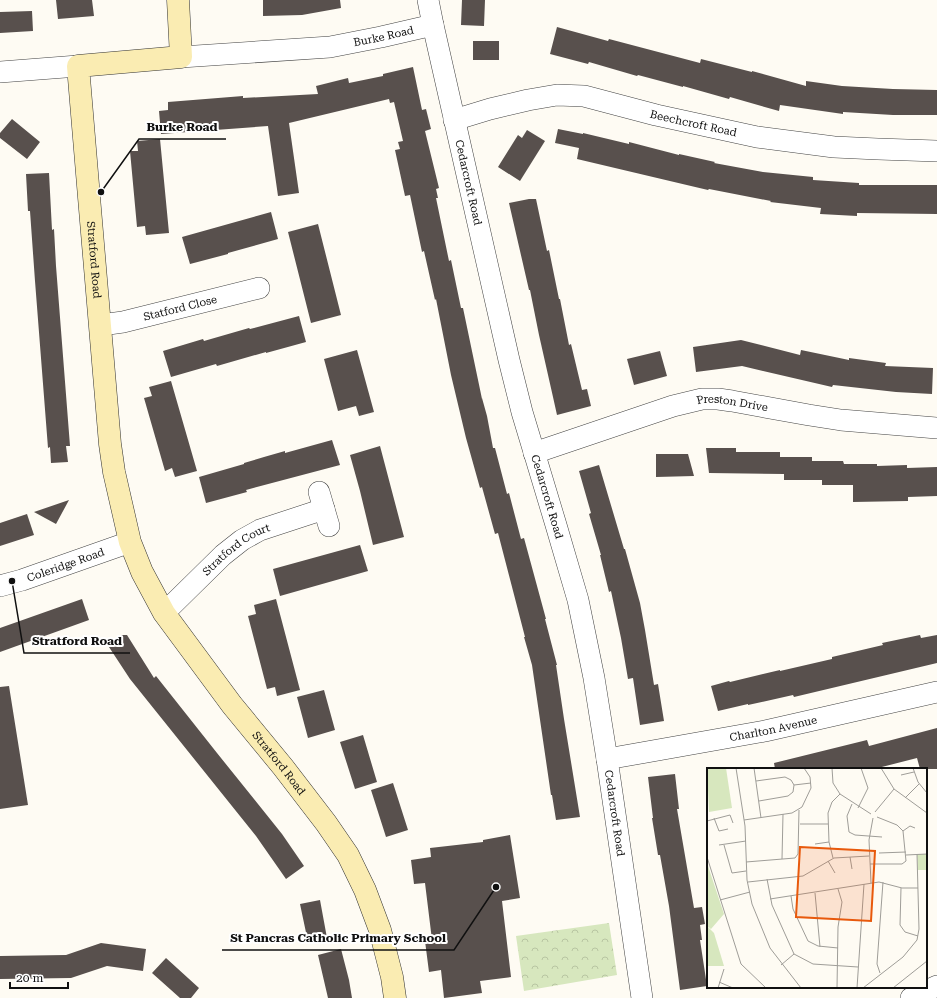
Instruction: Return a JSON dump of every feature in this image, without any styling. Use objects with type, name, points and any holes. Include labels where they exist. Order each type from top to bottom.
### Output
[{"type":"street","points":[[178,0],[181,57]]},
{"type":"street","name":"Cedarcroft Road","points":[[428,0],[432,25],[509,360],[522,412],[578,600],[594,678],[607,758],[642,998]]},
{"type":"street","name":"Burke Road","points":[[0,72],[181,57],[330,47],[432,25]]},
{"type":"street","name":"Stratford Road","points":[[78,66],[110,444],[114,472],[130,542],[142,572],[164,613],[232,705],[326,823],[348,855],[365,890],[380,930],[392,978],[395,998]]},
{"type":"street","name":"Beechcroft Road","points":[[454,120],[490,108],[528,100],[557,95],[584,96],[656,115],[757,137],[834,147],[937,151]]},
{"type":"street","name":"Statford Close","points":[[100,325],[123,322],[259,288]]},
{"type":"street","name":"Preston Drive","points":[[534,453],[673,406],[702,399],[732,401],[841,420],[937,428]]},
{"type":"street","name":"Stratford Court","points":[[164,613],[223,555],[242,540],[260,530],[324,509]]},
{"type":"street","name":"Coleridge Road","points":[[0,586],[22,580],[130,542]]},
{"type":"street","name":"Charlton Avenue","points":[[607,758],[765,731],[937,692]]},
{"type":"street","points":[[911,998],[937,986]]},
{"type":"green space","points":[[609,923],[617,975],[524,991],[516,936]]},
{"type":"building","points":[[56,0],[92,0],[94,16],[58,19]]},
{"type":"building","points":[[263,0],[340,0],[341,8],[302,15],[263,16]]},
{"type":"building","points":[[462,0],[485,0],[484,26],[461,25]]},
{"type":"building","points":[[32,11],[33,31],[0,33],[0,12]]},
{"type":"building","points":[[557,27],[700,63],[701,59],[752,71],[806,86],[806,81],[842,86],[937,90],[937,115],[893,115],[843,112],[843,114],[780,105],[779,111],[730,97],[729,99],[683,86],[637,76],[589,62],[588,64],[550,54]]},
{"type":"building","points":[[473,41],[499,41],[499,60],[473,60]]},
{"type":"building","points":[[413,67],[422,110],[426,109],[431,129],[425,131],[439,188],[436,189],[438,198],[436,198],[449,261],[451,260],[461,308],[463,308],[493,448],[495,448],[507,494],[509,493],[521,539],[524,538],[557,665],[580,817],[556,820],[532,665],[498,533],[495,534],[466,438],[451,375],[436,299],[435,300],[424,251],[422,252],[410,195],[405,196],[395,150],[400,149],[398,142],[403,141],[394,102],[390,103],[389,99],[289,123],[299,193],[278,196],[268,126],[161,134],[159,111],[168,110],[168,102],[243,96],[243,98],[318,94],[316,86],[348,78],[349,83],[383,76],[383,74]]},
{"type":"building","points":[[12,119],[40,142],[27,159],[0,138],[0,133]]},
{"type":"building","points":[[558,129],[583,133],[629,144],[629,142],[679,155],[715,162],[714,163],[763,172],[813,177],[813,180],[859,183],[859,185],[937,185],[937,214],[857,213],[857,216],[820,214],[821,208],[770,202],[771,201],[708,190],[577,159],[579,148],[555,143]]},
{"type":"building","points":[[527,130],[545,141],[520,181],[498,167],[518,135],[522,138]]},
{"type":"building","points":[[160,139],[169,233],[146,235],[145,226],[137,227],[130,151],[138,151],[137,141]]},
{"type":"building","points":[[49,173],[52,230],[54,229],[70,446],[66,446],[68,462],[51,463],[50,447],[48,448],[26,174]]},
{"type":"building","points":[[536,199],[547,251],[549,250],[569,345],[571,344],[582,390],[587,389],[591,406],[557,415],[530,290],[509,203]]},
{"type":"building","points":[[271,212],[278,239],[190,264],[182,237]]},
{"type":"building","points":[[318,224],[341,315],[311,323],[288,232]]},
{"type":"building","points":[[299,316],[306,342],[217,366],[216,364],[171,377],[163,351],[203,339],[204,341]]},
{"type":"building","points":[[741,340],[800,355],[801,350],[849,360],[849,358],[886,363],[885,366],[933,368],[932,394],[896,392],[833,385],[832,387],[742,366],[696,372],[693,347]]},
{"type":"building","points":[[357,350],[374,412],[359,416],[356,406],[338,411],[324,359]]},
{"type":"building","points":[[660,351],[667,376],[634,385],[627,359]]},
{"type":"building","points":[[171,381],[197,471],[175,477],[172,468],[165,471],[144,398],[152,396],[149,387]]},
{"type":"building","points":[[332,440],[340,465],[246,490],[247,492],[206,503],[199,477],[285,451],[285,453]]},
{"type":"building","points":[[380,446],[404,537],[373,545],[350,455]]},
{"type":"building","points":[[706,448],[736,448],[736,452],[780,452],[780,457],[812,457],[812,461],[843,461],[844,464],[877,464],[877,466],[907,465],[907,468],[937,467],[937,496],[908,497],[908,501],[853,502],[853,485],[822,485],[822,480],[784,480],[784,474],[709,473]]},
{"type":"building","points":[[656,454],[688,454],[694,476],[656,477]]},
{"type":"building","points":[[599,465],[640,603],[654,685],[658,684],[664,721],[640,725],[633,678],[628,679],[611,591],[609,592],[601,555],[589,514],[591,513],[579,471]]},
{"type":"building","points":[[69,500],[56,524],[34,512]]},
{"type":"building","points":[[27,514],[34,535],[0,546],[0,523]]},
{"type":"building","points":[[360,545],[368,571],[280,596],[273,569]]},
{"type":"building","points":[[82,599],[89,620],[0,652],[0,628]]},
{"type":"building","points":[[276,599],[300,690],[277,696],[275,687],[267,689],[248,616],[256,614],[254,605]]},
{"type":"building","points":[[121,635],[127,635],[154,678],[156,676],[282,834],[304,866],[286,879],[256,836],[130,679],[107,644]]},
{"type":"building","points":[[920,635],[921,638],[937,635],[937,663],[794,697],[793,695],[718,711],[711,686],[832,659],[832,657],[883,645],[882,643]]},
{"type":"building","points":[[9,686],[28,805],[0,809],[0,687]]},
{"type":"building","points":[[324,690],[335,730],[308,738],[297,697]]},
{"type":"building","points":[[937,728],[937,769],[920,768],[917,758],[878,768],[775,768],[774,763],[867,740],[869,746]]},
{"type":"building","points":[[363,735],[377,782],[355,789],[340,742]]},
{"type":"building","points":[[675,774],[679,809],[677,809],[694,908],[702,907],[705,924],[700,925],[702,940],[700,940],[707,986],[680,990],[669,906],[652,818],[648,777]]},
{"type":"building","points":[[393,783],[408,830],[386,837],[371,790]]},
{"type":"building","points":[[510,835],[520,898],[502,901],[511,977],[480,981],[482,993],[444,998],[441,970],[429,972],[425,941],[432,940],[425,883],[414,884],[411,860],[431,857],[430,848],[483,842],[483,840]]},
{"type":"building","points":[[320,900],[327,938],[308,942],[300,904]]},
{"type":"building","points":[[101,943],[146,949],[143,971],[107,966],[71,978],[0,979],[0,956],[66,955]]},
{"type":"building","points":[[341,949],[352,998],[328,998],[318,955]]},
{"type":"building","points":[[166,958],[199,988],[191,998],[180,998],[152,973]]},
{"type":"place","name":"Burke Road","points":[[101,192]]},
{"type":"place","name":"Stratford Road","points":[[12,581]]},
{"type":"place","name":"St Pancras Catholic Primary School","points":[[496,887]]}]
